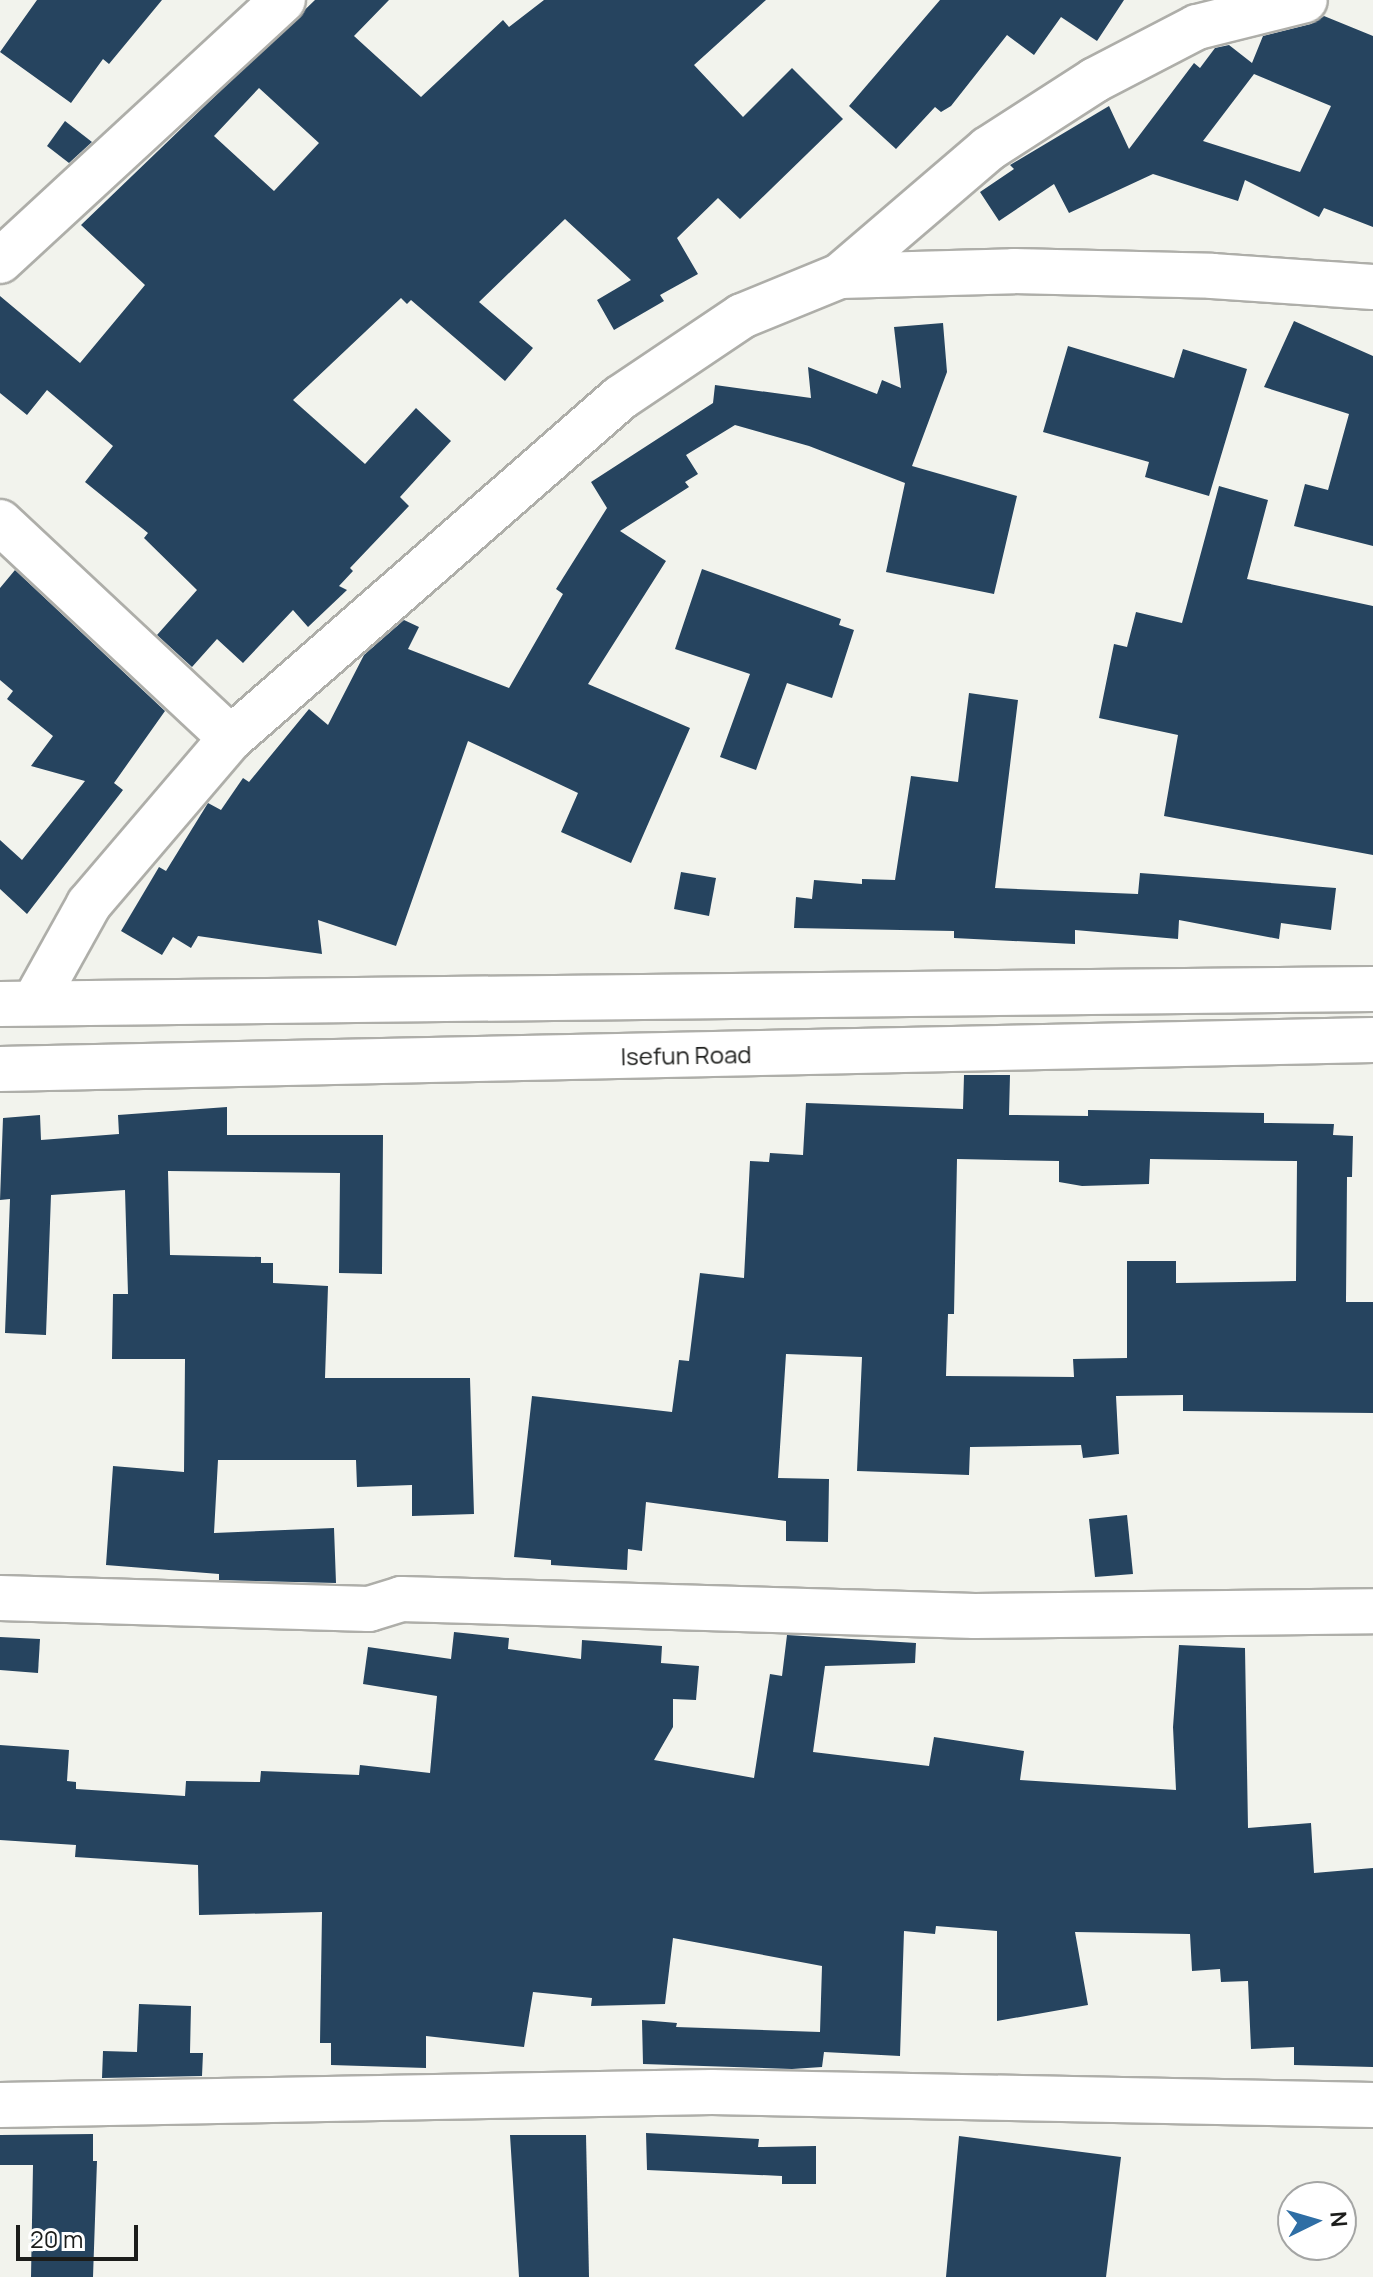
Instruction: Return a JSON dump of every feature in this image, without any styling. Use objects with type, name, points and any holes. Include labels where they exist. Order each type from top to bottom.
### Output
[{"type":"street","points":[[0,261],[283,0]]},
{"type":"street","points":[[17,1003],[89,904],[231,738],[620,398],[742,316],[840,276],[988,149],[1095,80],[1197,27],[1305,0]]},
{"type":"street","points":[[840,276],[1014,271],[1373,287]]},
{"type":"street","points":[[0,522],[231,738]]},
{"type":"street","points":[[17,1003],[1373,989]]},
{"type":"street","name":"Isefun Road","points":[[0,1069],[1373,1040]]},
{"type":"street","points":[[0,1598],[369,1609],[401,1599],[975,1616],[1373,1611]]},
{"type":"street","points":[[0,2105],[712,2092],[1373,2105]]},
{"type":"building","points":[[37,0],[162,0],[109,64],[103,59],[71,103],[0,52]]},
{"type":"building","points":[[315,0],[389,0],[354,36],[421,97],[503,20],[509,27],[544,0],[766,0],[694,65],[743,117],[792,68],[843,119],[740,219],[718,198],[677,238],[698,274],[660,295],[664,301],[614,330],[597,300],[631,280],[565,219],[479,302],[533,348],[505,381],[411,300],[407,304],[401,298],[293,400],[365,464],[416,408],[451,441],[400,497],[409,506],[350,568],[353,571],[339,586],[347,590],[308,627],[293,610],[243,663],[217,639],[192,667],[157,635],[197,590],[144,538],[148,533],[85,482],[113,446],[47,390],[27,415],[0,393],[0,296],[80,363],[145,285],[81,225]],"holes":[[[259,88],[319,143],[274,191],[214,136]]]},
{"type":"building","points":[[940,0],[1124,0],[1097,41],[1061,17],[1034,55],[1007,35],[951,106],[941,112],[935,107],[896,149],[849,106]]},
{"type":"building","points":[[1324,16],[1373,36],[1373,227],[1324,208],[1319,217],[1245,180],[1238,201],[1153,174],[1069,213],[1054,184],[999,221],[980,192],[1014,169],[1010,165],[1109,106],[1129,149],[1194,63],[1200,68],[1215,48],[1229,45],[1252,63],[1263,36],[1311,24]],"holes":[[[1254,74],[1331,106],[1300,172],[1203,141]]]},
{"type":"building","points":[[65,121],[92,142],[69,163],[47,146]]},
{"type":"building","points":[[1294,321],[1373,356],[1373,546],[1294,526],[1305,484],[1328,490],[1349,414],[1264,387]]},
{"type":"building","points":[[943,323],[947,372],[912,466],[1017,496],[994,594],[886,572],[905,483],[809,446],[735,425],[686,455],[698,474],[685,482],[689,487],[620,531],[666,561],[588,684],[690,728],[631,863],[561,832],[578,793],[468,741],[396,946],[318,920],[322,954],[198,936],[191,948],[173,937],[162,955],[121,931],[159,867],[166,871],[208,803],[221,810],[243,778],[249,782],[309,709],[328,725],[364,655],[404,620],[419,627],[408,649],[509,688],[563,594],[556,589],[607,508],[591,482],[713,403],[715,385],[811,398],[808,367],[877,394],[882,380],[901,388],[894,327]]},
{"type":"building","points":[[1068,346],[1174,378],[1183,349],[1247,369],[1209,496],[1145,477],[1149,462],[1043,432]]},
{"type":"building","points":[[1219,486],[1268,500],[1247,579],[1373,606],[1373,855],[1164,816],[1178,735],[1099,718],[1114,644],[1127,647],[1136,612],[1182,623]]},
{"type":"building","points":[[702,569],[841,619],[839,625],[854,630],[832,698],[787,683],[756,770],[720,757],[750,674],[675,649]]},
{"type":"building","points":[[15,570],[165,711],[114,783],[123,790],[27,914],[0,889],[0,840],[22,860],[85,781],[31,766],[53,736],[7,699],[13,691],[0,680],[0,588]]},
{"type":"building","points":[[969,693],[1018,700],[995,888],[1138,894],[1140,873],[1336,888],[1331,930],[1281,923],[1279,939],[1179,920],[1178,939],[1075,930],[1075,944],[954,938],[954,931],[794,928],[796,897],[812,899],[814,880],[862,884],[862,879],[895,880],[911,776],[958,782]]},
{"type":"building","points":[[681,872],[716,878],[709,916],[674,909]]},
{"type":"building","points":[[964,1075],[1010,1075],[1009,1115],[1088,1116],[1088,1110],[1264,1113],[1264,1123],[1334,1124],[1333,1135],[1353,1136],[1352,1177],[1347,1177],[1346,1302],[1373,1302],[1373,1413],[1183,1411],[1183,1395],[1116,1396],[1119,1454],[1083,1458],[1081,1445],[970,1447],[969,1475],[857,1471],[862,1357],[786,1354],[778,1478],[829,1479],[828,1542],[786,1541],[786,1521],[646,1502],[642,1551],[628,1549],[627,1570],[551,1565],[551,1560],[514,1557],[532,1396],[672,1412],[679,1360],[689,1361],[700,1273],[744,1278],[750,1161],[769,1162],[770,1153],[803,1155],[806,1103],[963,1109]],"holes":[[[957,1159],[1059,1161],[1059,1182],[1082,1186],[1149,1184],[1150,1159],[1297,1161],[1296,1281],[1176,1283],[1176,1261],[1127,1261],[1127,1358],[1073,1359],[1074,1377],[946,1376],[948,1314],[954,1314]]]},
{"type":"building","points":[[227,1107],[227,1135],[383,1135],[382,1274],[339,1273],[340,1173],[168,1171],[170,1255],[261,1257],[261,1263],[273,1263],[273,1283],[328,1286],[325,1378],[470,1378],[474,1514],[412,1516],[412,1485],[357,1487],[356,1460],[218,1460],[214,1533],[334,1528],[336,1583],[219,1580],[219,1574],[106,1565],[113,1466],[184,1472],[185,1359],[112,1359],[113,1294],[128,1294],[125,1190],[51,1195],[46,1335],[5,1333],[10,1199],[0,1200],[3,1118],[40,1115],[41,1140],[119,1134],[118,1115]]},
{"type":"building","points":[[1127,1515],[1133,1574],[1095,1577],[1089,1519]]},
{"type":"building","points":[[454,1632],[509,1638],[508,1649],[581,1659],[582,1640],[662,1646],[661,1663],[699,1666],[696,1700],[673,1699],[673,1727],[654,1760],[754,1778],[770,1674],[782,1676],[787,1635],[916,1643],[915,1663],[825,1666],[813,1752],[929,1766],[934,1737],[1024,1751],[1020,1780],[1176,1790],[1173,1727],[1179,1645],[1245,1648],[1248,1828],[1311,1823],[1314,1873],[1373,1868],[1373,2067],[1294,2065],[1294,2047],[1251,2049],[1248,1981],[1221,1982],[1220,1969],[1192,1971],[1190,1934],[1075,1932],[1088,2005],[997,2021],[997,1931],[936,1926],[935,1934],[904,1931],[900,2056],[824,2052],[822,2067],[792,2069],[643,2064],[642,2020],[677,2023],[676,2027],[820,2032],[822,1966],[673,1938],[665,2004],[591,2006],[592,1998],[533,1992],[524,2047],[426,2036],[426,2068],[331,2065],[331,2043],[320,2043],[322,1912],[199,1915],[198,1865],[75,1857],[76,1845],[0,1840],[0,1745],[69,1750],[67,1781],[76,1782],[76,1789],[185,1796],[186,1781],[260,1782],[261,1771],[359,1775],[360,1765],[430,1773],[437,1696],[363,1684],[368,1647],[451,1659]]},
{"type":"building","points":[[0,1637],[40,1639],[38,1673],[0,1670]]},
{"type":"building","points":[[139,2004],[191,2006],[190,2053],[203,2053],[202,2076],[102,2078],[103,2051],[137,2052]]},
{"type":"building","points":[[646,2133],[759,2139],[758,2147],[816,2146],[816,2184],[782,2184],[782,2176],[647,2170]]},
{"type":"building","points":[[93,2134],[93,2161],[97,2161],[93,2277],[31,2277],[33,2165],[0,2165],[0,2135]]},
{"type":"building","points":[[510,2135],[586,2135],[589,2277],[519,2277]]},
{"type":"building","points":[[959,2136],[1121,2157],[1106,2277],[946,2277]]}]
